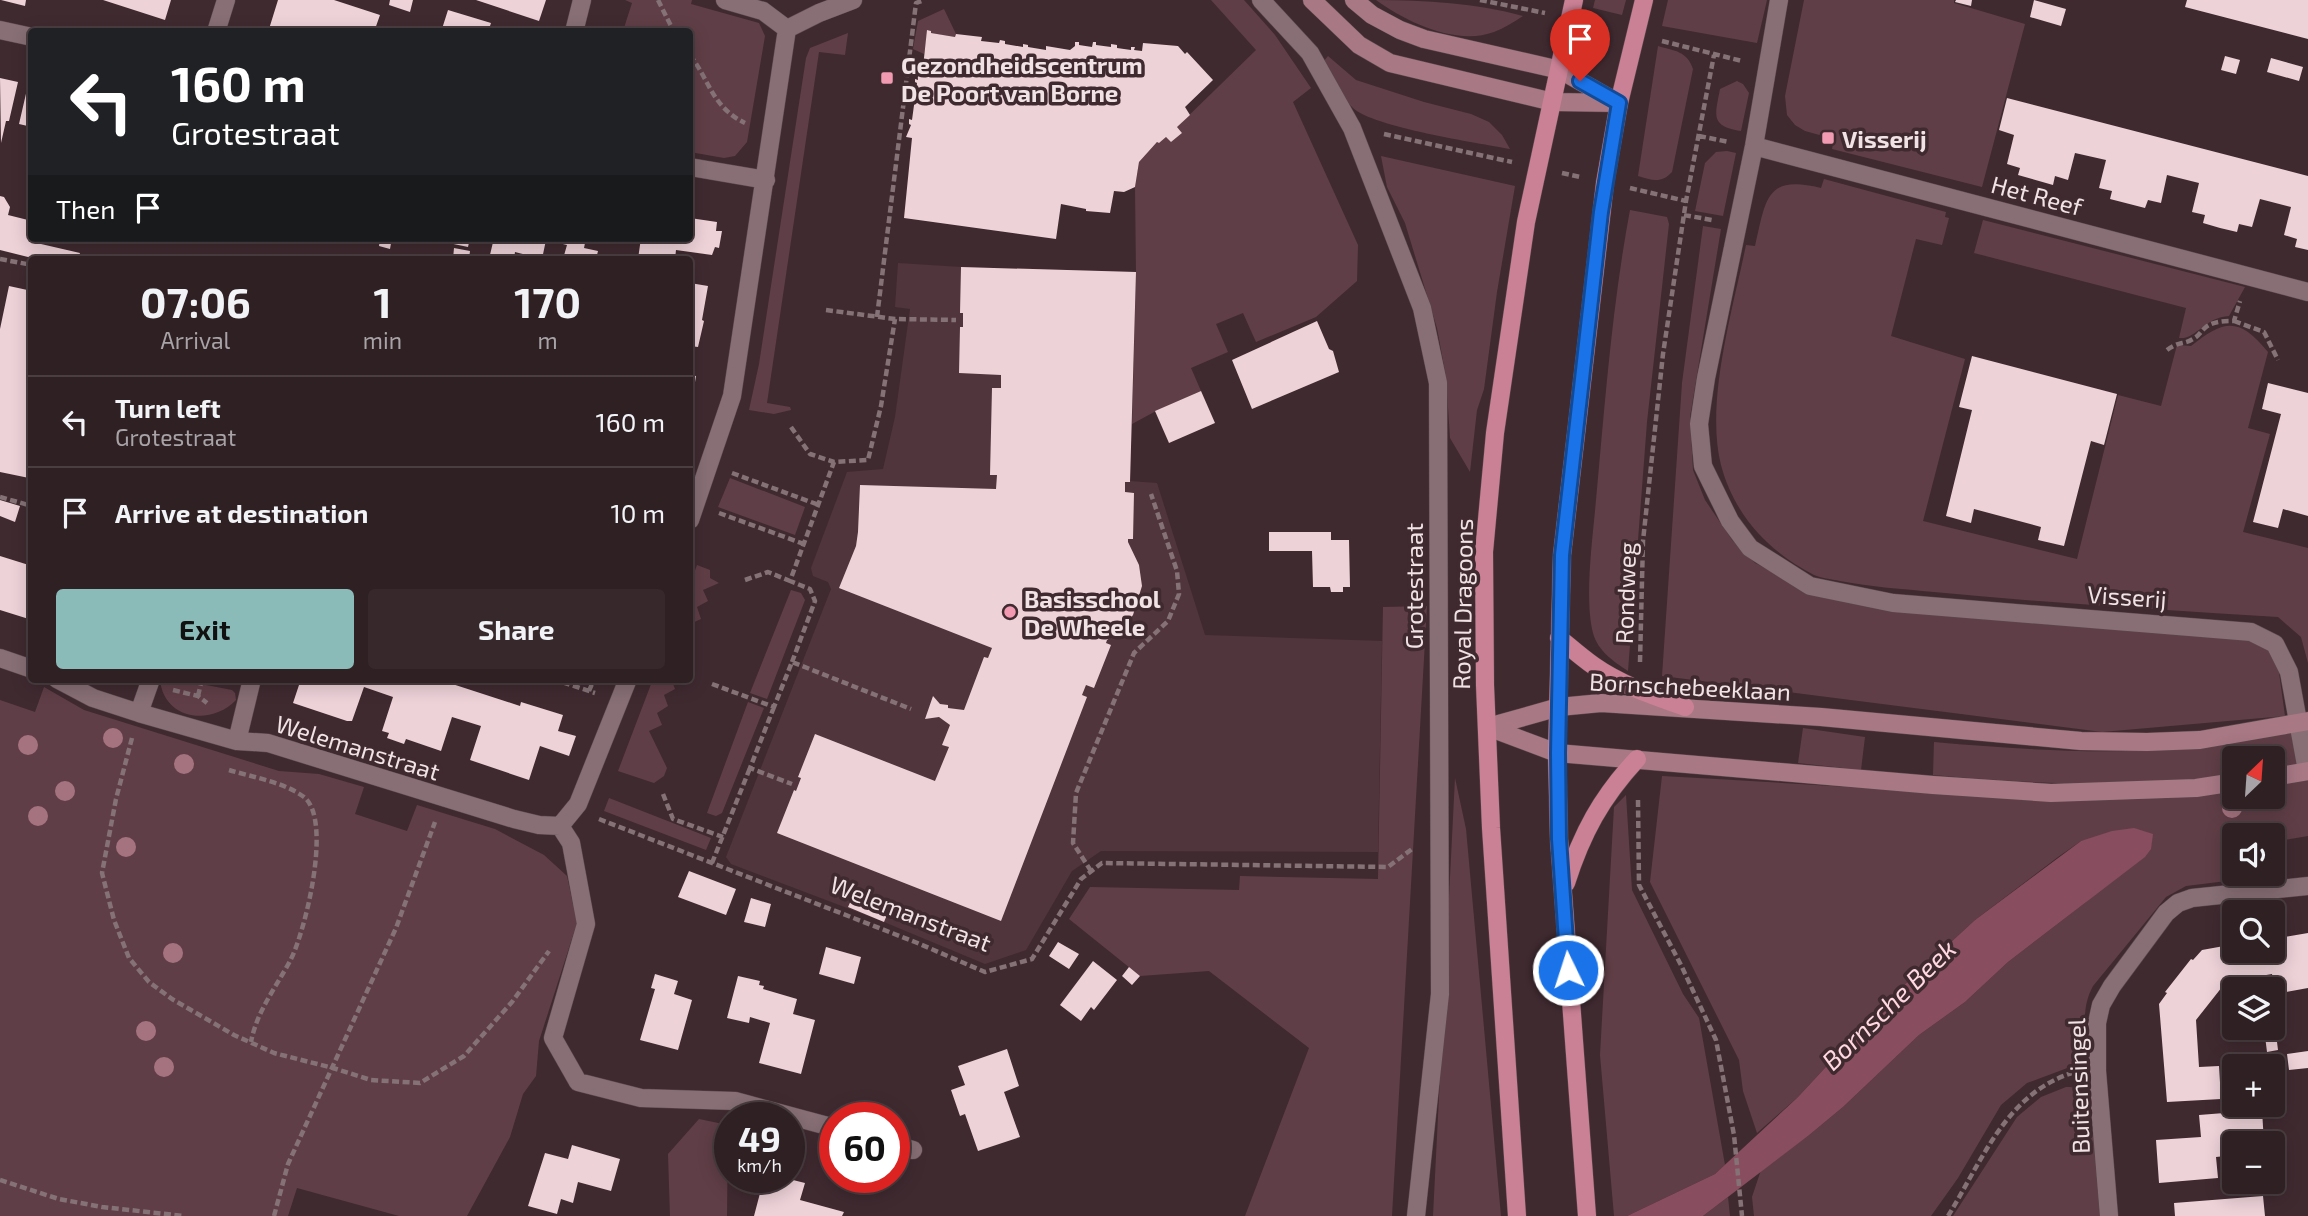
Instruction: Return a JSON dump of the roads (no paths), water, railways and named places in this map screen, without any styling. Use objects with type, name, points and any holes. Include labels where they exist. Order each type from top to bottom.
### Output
[{"type":"main road","name":"Royal Dragoons","points":[[1517,1216],[1491,828],[1485,685],[1484,552],[1495,433],[1526,222],[1574,0]]},
{"type":"main road","points":[[1587,1216],[1562,893],[1558,753],[1562,555],[1601,212],[1619,103],[1644,0]]},
{"type":"main road","points":[[1559,638],[1594,667],[1638,690],[1685,707]]},
{"type":"main road","points":[[1562,893],[1577,847],[1600,804],[1637,760]]},
{"type":"street","points":[[217,28],[226,0]]},
{"type":"street","points":[[575,28],[582,0]]},
{"type":"street","points":[[725,0],[763,11],[787,29]]},
{"type":"street","points":[[787,29],[853,0]]},
{"type":"street","name":"Grotestraat","points":[[1261,0],[1310,53],[1352,128],[1422,308],[1438,383],[1440,994],[1416,1216]]},
{"type":"street","points":[[1312,0],[1359,45],[1390,63],[1553,102],[1619,103]]},
{"type":"street","points":[[1354,0],[1372,15],[1424,39],[1560,70],[1619,103]]},
{"type":"street","name":"Visserij","points":[[1779,0],[1754,146],[1706,377],[1699,424],[1703,466],[1730,521],[1750,548],[1810,586],[1894,603],[2252,632],[2275,644],[2289,672],[2303,721],[2308,771]]},
{"type":"street","points":[[693,511],[732,396],[787,29]]},
{"type":"street","points":[[0,30],[28,36]]},
{"type":"street","name":"Het Reef","points":[[1754,146],[2308,292]]},
{"type":"street","points":[[693,168],[766,180]]},
{"type":"street","points":[[0,658],[28,668]]},
{"type":"street","name":"Welemanstraat","points":[[65,683],[93,698],[139,713],[237,741],[268,743],[514,819],[539,825],[560,825]]},
{"type":"street","points":[[139,713],[150,683]]},
{"type":"street","name":"Welemanstraat","points":[[237,741],[251,683]]},
{"type":"street","points":[[626,683],[578,804],[560,825],[571,842],[586,924],[553,1038],[578,1082],[641,1098],[735,1101],[819,1124]]},
{"type":"street","name":"Bornschebeeklaan","points":[[1488,727],[1559,707],[1601,703],[1685,707],[2094,741],[2200,740],[2303,721]]},
{"type":"street","points":[[1488,727],[1558,753],[2051,793],[2196,788],[2222,784]]},
{"type":"street","points":[[2286,775],[2308,771]]},
{"type":"street","name":"Buitensingel","points":[[2109,1216],[2097,1071],[2097,1023],[2101,1005],[2112,986],[2178,903],[2192,898],[2308,886]]},
{"type":"water","name":"Bornsche Beek","points":[[2134,828],[2153,834],[2151,849],[2145,857],[2008,962],[1965,1002],[1919,1035],[1843,1107],[1808,1136],[1703,1216],[1627,1216],[1715,1174],[1798,1097],[1887,1001],[1975,920],[2081,841],[2112,831]]},
{"type":"place","name":"Gezondheidscentrum De Poort van Borne","points":[[887,78]]},
{"type":"place","name":"Visserij","points":[[1828,138]]},
{"type":"place","name":"Basisschool De Wheele","points":[[1010,612]]}]
